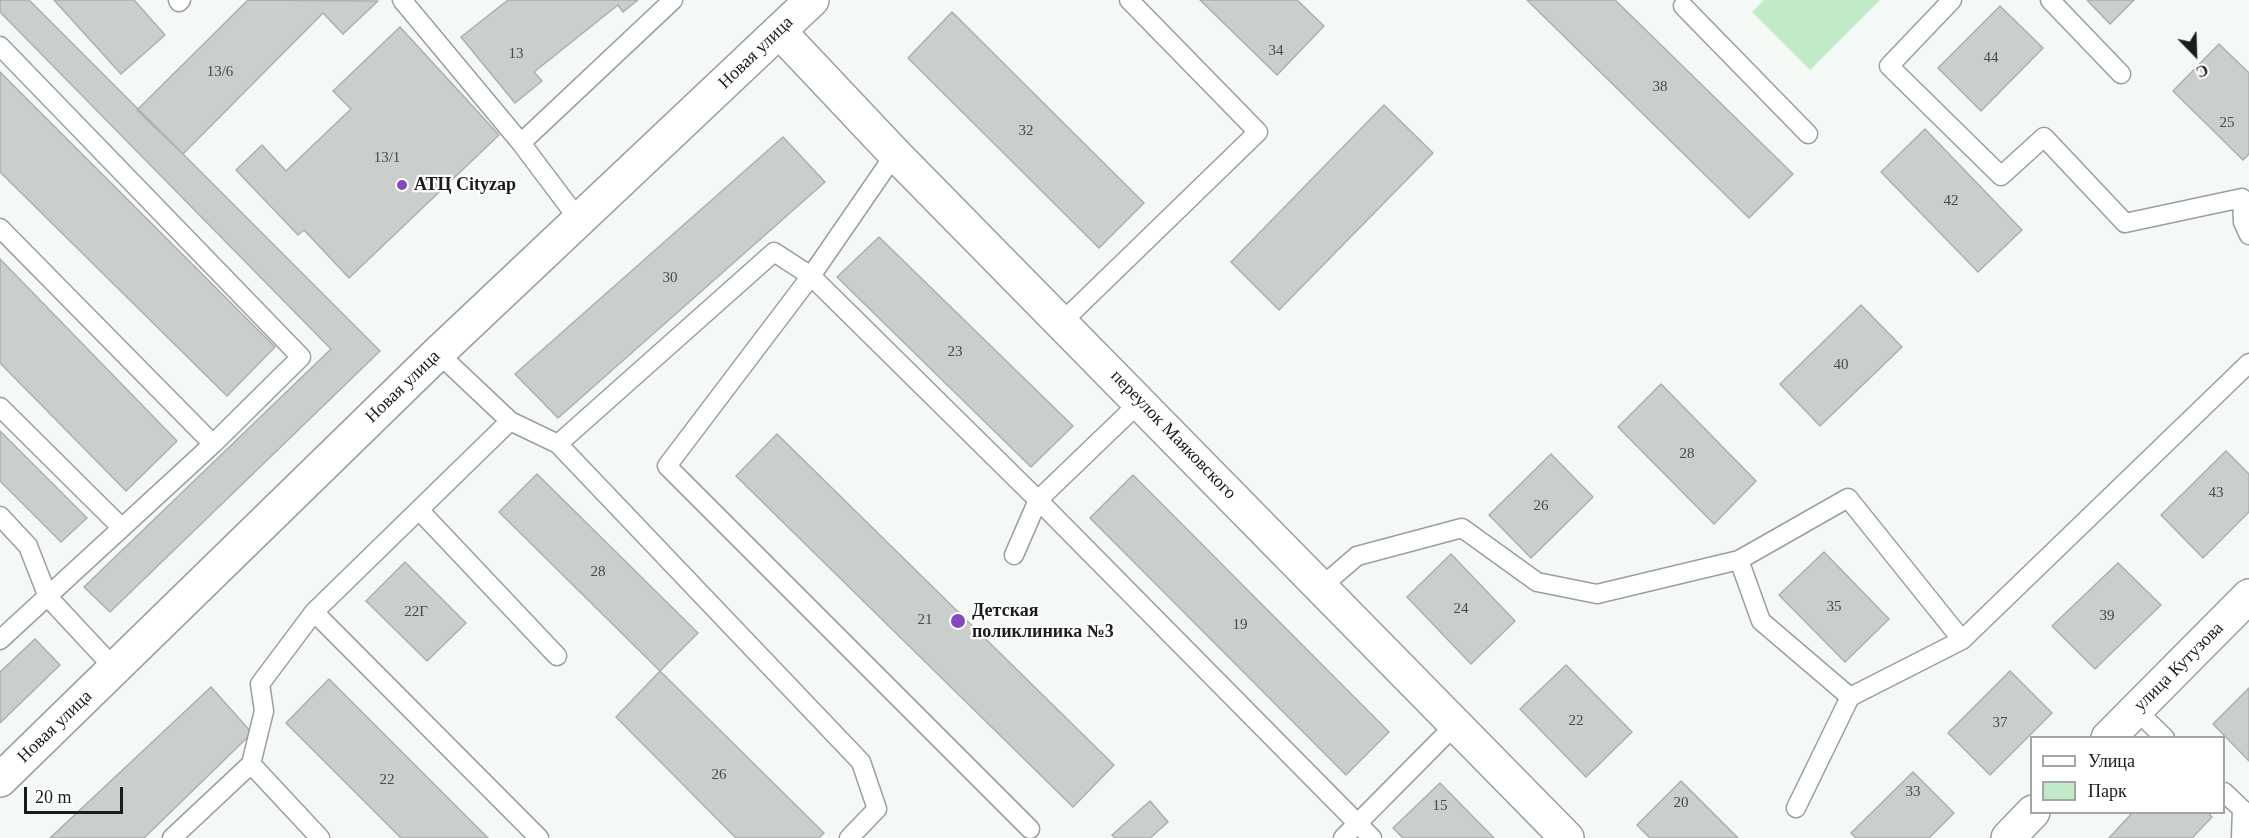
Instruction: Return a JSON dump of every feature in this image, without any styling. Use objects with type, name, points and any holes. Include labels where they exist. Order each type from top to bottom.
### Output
[{"type":"street","name":"переулок Маяковского","points":[[794,11],[895,154],[1567,838]]},
{"type":"street","name":"Новая улица","points":[[0,780],[794,11]]},
{"type":"street","name":"улица Кутузова","points":[[2110,736],[2249,596]]},
{"type":"street","points":[[2008,838],[2033,814]]},
{"type":"lane","points":[[402,0],[521,143],[579,220]]},
{"type":"lane","points":[[521,143],[673,0]]},
{"type":"lane","points":[[1062,322],[1258,132],[1129,0]]},
{"type":"lane","points":[[1952,0],[1889,66],[2001,176],[2043,137],[2125,223],[2242,198],[2242,222],[2249,235]]},
{"type":"lane","points":[[2050,0],[2121,74]]},
{"type":"lane","points":[[1683,2],[1808,134]]},
{"type":"lane","points":[[0,46],[301,357],[213,444],[0,640]]},
{"type":"lane","points":[[895,154],[811,276],[667,466],[1030,829]]},
{"type":"lane","points":[[0,228],[213,444]]},
{"type":"lane","points":[[558,444],[774,252],[811,276],[1038,500],[1372,838]]},
{"type":"lane","points":[[438,354],[510,421],[558,444],[861,762],[877,809],[849,838]]},
{"type":"lane","points":[[1796,808],[1850,697],[1962,640],[2249,363]]},
{"type":"lane","points":[[1014,555],[1038,500],[1140,402]]},
{"type":"lane","points":[[0,407],[122,528]]},
{"type":"lane","points":[[172,838],[251,764],[264,711],[260,684],[314,612],[510,421]]},
{"type":"lane","points":[[1321,587],[1357,556],[1462,528],[1537,582],[1597,594],[1739,560],[1848,498],[1962,640]]},
{"type":"lane","points":[[419,510],[557,656]]},
{"type":"lane","points":[[0,516],[28,546],[48,597],[115,669]]},
{"type":"lane","points":[[1739,560],[1761,621],[1850,697]]},
{"type":"lane","points":[[314,612],[539,838]]},
{"type":"lane","points":[[2136,710],[2163,736]]},
{"type":"lane","points":[[1343,838],[1455,725]]},
{"type":"lane","points":[[251,764],[320,838]]},
{"type":"lane","points":[[2225,794],[2242,809],[2241,838]]},
{"type":"green space","points":[[1764,0],[1880,0],[1810,70],[1752,12]]},
{"type":"building","points":[[0,0],[29,0],[380,351],[110,612],[84,587],[331,349],[0,12]]},
{"type":"building","points":[[54,0],[134,0],[165,35],[121,74]]},
{"type":"building","points":[[248,0],[378,1],[343,34],[323,13],[183,154],[137,110]]},
{"type":"building","points":[[508,0],[638,0],[623,12],[618,5],[534,72],[542,81],[515,103],[461,37]]},
{"type":"building","points":[[1200,0],[1297,0],[1324,26],[1277,75]]},
{"type":"building","points":[[1527,0],[1615,0],[1793,174],[1749,218]]},
{"type":"building","points":[[2087,0],[2134,0],[2110,24]]},
{"type":"building","points":[[2000,6],[2043,48],[1981,111],[1938,68]]},
{"type":"building","points":[[952,12],[1144,203],[1099,248],[908,58]]},
{"type":"building","points":[[400,27],[499,135],[349,278],[304,230],[298,235],[236,170],[262,145],[286,171],[351,109],[333,91]]},
{"type":"building","points":[[2219,44],[2249,73],[2249,154],[2243,160],[2173,91]]},
{"type":"building","points":[[0,72],[275,347],[227,396],[0,172]]},
{"type":"building","points":[[1384,105],[1433,153],[1279,310],[1231,262]]},
{"type":"building","points":[[1925,129],[2022,230],[1978,272],[1881,172]]},
{"type":"building","points":[[783,137],[825,182],[558,418],[515,374]]},
{"type":"building","points":[[879,237],[1073,426],[1031,467],[837,277]]},
{"type":"building","points":[[0,259],[177,441],[126,491],[0,363]]},
{"type":"building","points":[[1861,305],[1902,347],[1820,426],[1780,384]]},
{"type":"building","points":[[1661,384],[1756,481],[1714,524],[1618,427]]},
{"type":"building","points":[[0,431],[87,518],[61,542],[0,481]]},
{"type":"building","points":[[777,434],[1114,765],[1073,807],[736,476]]},
{"type":"building","points":[[2226,451],[2249,474],[2249,512],[2203,558],[2161,515]]},
{"type":"building","points":[[1551,454],[1593,497],[1531,558],[1489,515]]},
{"type":"building","points":[[537,474],[698,633],[660,671],[499,512]]},
{"type":"building","points":[[1133,475],[1389,732],[1346,775],[1090,518]]},
{"type":"building","points":[[1824,552],[1889,619],[1845,662],[1779,595]]},
{"type":"building","points":[[1451,554],[1515,621],[1471,664],[1407,597]]},
{"type":"building","points":[[405,562],[466,623],[427,661],[366,601]]},
{"type":"building","points":[[2118,563],[2161,605],[2095,669],[2052,626]]},
{"type":"building","points":[[35,639],[60,665],[0,723],[0,672]]},
{"type":"building","points":[[1566,665],[1632,732],[1586,777],[1520,709]]},
{"type":"building","points":[[660,671],[824,833],[819,838],[736,838],[616,717]]},
{"type":"building","points":[[2010,671],[2052,713],[1990,775],[1948,733]]},
{"type":"building","points":[[329,679],[488,838],[401,838],[286,723]]},
{"type":"building","points":[[211,687],[252,733],[144,838],[50,838]]},
{"type":"building","points":[[2249,688],[2249,761],[2225,736],[2213,724]]},
{"type":"building","points":[[1913,772],[1954,813],[1929,838],[1856,838],[1851,833]]},
{"type":"building","points":[[1681,781],[1738,838],[1650,838],[1637,825]]},
{"type":"building","points":[[1440,783],[1494,838],[1403,838],[1393,828]]},
{"type":"building","points":[[1150,801],[1168,822],[1150,838],[1115,838],[1112,835]]},
{"type":"building","points":[[2131,814],[2209,814],[2212,817],[2192,838],[2109,838]]},
{"type":"place","name":"АТЦ Cityzap","points":[[402,185]]},
{"type":"place","name":"Детская поликлиника №3","points":[[958,621]]}]
